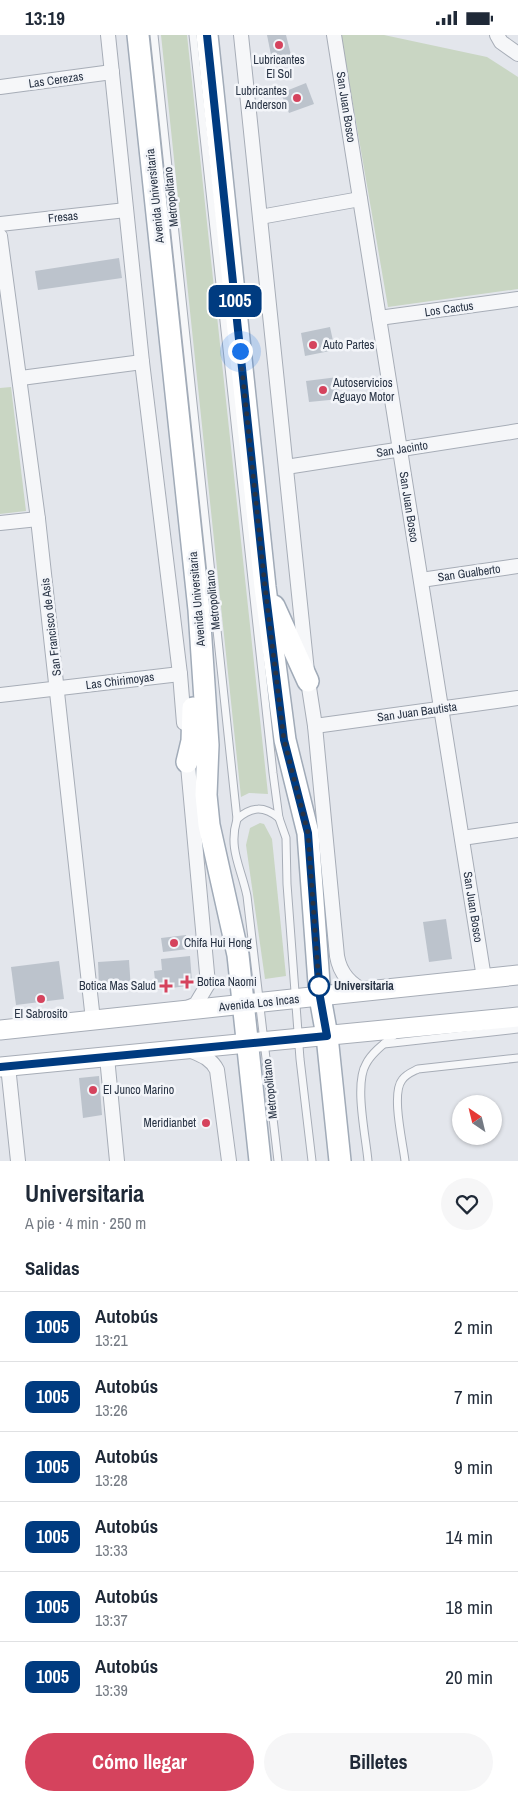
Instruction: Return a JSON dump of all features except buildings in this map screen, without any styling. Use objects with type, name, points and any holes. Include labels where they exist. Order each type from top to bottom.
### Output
[{"type":"main road","name":"Avenida Universitaria","points":[[138,35],[199,610],[208,745],[206,795],[209,825],[216,865],[252,1004],[256,1043],[260,1161]]},
{"type":"main road","points":[[207,35],[265,587],[284,740],[308,833],[320,997],[327,1036],[340,1161]]},
{"type":"main road","points":[[265,587],[308,681]]},
{"type":"main road","points":[[187,762],[192,741],[193,657],[199,610]]},
{"type":"main road","name":"Avenida Los Incas","points":[[0,1029],[518,975]]},
{"type":"main road","points":[[4,1067],[518,1017]]},
{"type":"street","name":"Avenida Universitaria","points":[[108,35],[142,362],[180,674],[208,984],[196,1004],[182,1011]]},
{"type":"street","points":[[241,35],[308,681],[315,726],[338,960],[341,971],[353,986],[368,992]]},
{"type":"street","name":"San Juan Bosco","points":[[334,35],[484,978]]},
{"type":"street","points":[[497,35],[501,42],[518,53]]},
{"type":"street","name":"Las Cerezas","points":[[0,87],[112,72]]},
{"type":"street","points":[[260,217],[360,199]]},
{"type":"street","name":"Fresas","points":[[0,223],[126,210]]},
{"type":"street","name":"San Francisco de Asis","points":[[0,236],[21,378],[38,519],[93,1020]]},
{"type":"street","name":"Los Cactus","points":[[379,319],[518,299]]},
{"type":"street","points":[[21,378],[142,362]]},
{"type":"street","name":"San Jacinto","points":[[286,467],[518,431]]},
{"type":"street","points":[[0,523],[38,519]]},
{"type":"street","name":"San Gualberto","points":[[421,580],[518,566]]},
{"type":"street","name":"Las Chirimoyas","points":[[0,695],[180,674]]},
{"type":"street","name":"San Juan Bautista","points":[[315,726],[518,698]]},
{"type":"street","points":[[462,838],[518,830]]},
{"type":"street","points":[[189,1049],[205,1056],[213,1063],[217,1070],[229,1161]]},
{"type":"street","points":[[107,1057],[117,1161]]},
{"type":"street","points":[[4,1067],[18,1161]]},
{"type":"lane","name":"Metropolitano","points":[[154,35],[237,819],[232,835],[233,853],[242,874],[247,896],[252,1004]]},
{"type":"lane","points":[[193,35],[249,565],[279,819],[286,838],[298,1039],[312,1161]]},
{"type":"lane","points":[[237,819],[246,811],[258,808],[269,810],[279,819]]},
{"type":"lane","points":[[368,1161],[362,1073],[366,1063],[384,1044],[403,1029]]},
{"type":"lane","points":[[384,1044],[518,1029]]},
{"type":"lane","name":"Metropolitano","points":[[256,1043],[278,1161]]},
{"type":"lane","points":[[405,1161],[397,1097],[401,1080],[408,1073],[418,1069],[518,1059]]},
{"type":"green space","points":[[161,35],[187,35],[268,794],[249,793],[241,797]]},
{"type":"green space","points":[[341,35],[384,35],[487,57],[518,77],[518,289],[388,307]]},
{"type":"green space","points":[[11,387],[26,511],[0,514],[0,388]]},
{"type":"green space","points":[[260,823],[264,824],[272,839],[286,976],[265,979],[246,845],[250,828]]},
{"type":"bus line","name":"1005","points":[[0,1067],[327,1036],[320,997],[308,833],[284,740],[265,587],[207,35]]},
{"type":"place","name":"Lubricantes El Sol","points":[[279,45]]},
{"type":"place","name":"Lubricantes Anderson","points":[[297,98]]},
{"type":"place","name":"Auto Partes","points":[[313,345]]},
{"type":"place","name":"Autoservicios Aguayo Motor","points":[[323,390]]},
{"type":"place","name":"Chifa Hui Hong","points":[[174,943]]},
{"type":"place","name":"Botica Naomi","points":[[187,982]]},
{"type":"place","name":"Botica Mas Salud","points":[[166,986]]},
{"type":"place","name":"Universitaria","points":[[319,986]]},
{"type":"place","name":"El Sabrosito","points":[[41,999]]},
{"type":"place","name":"El Junco Marino","points":[[93,1090]]},
{"type":"place","name":"Meridianbet","points":[[206,1123]]},
{"type":"route","points":[[240,351],[265,587],[284,740],[308,833],[319,986]]}]
